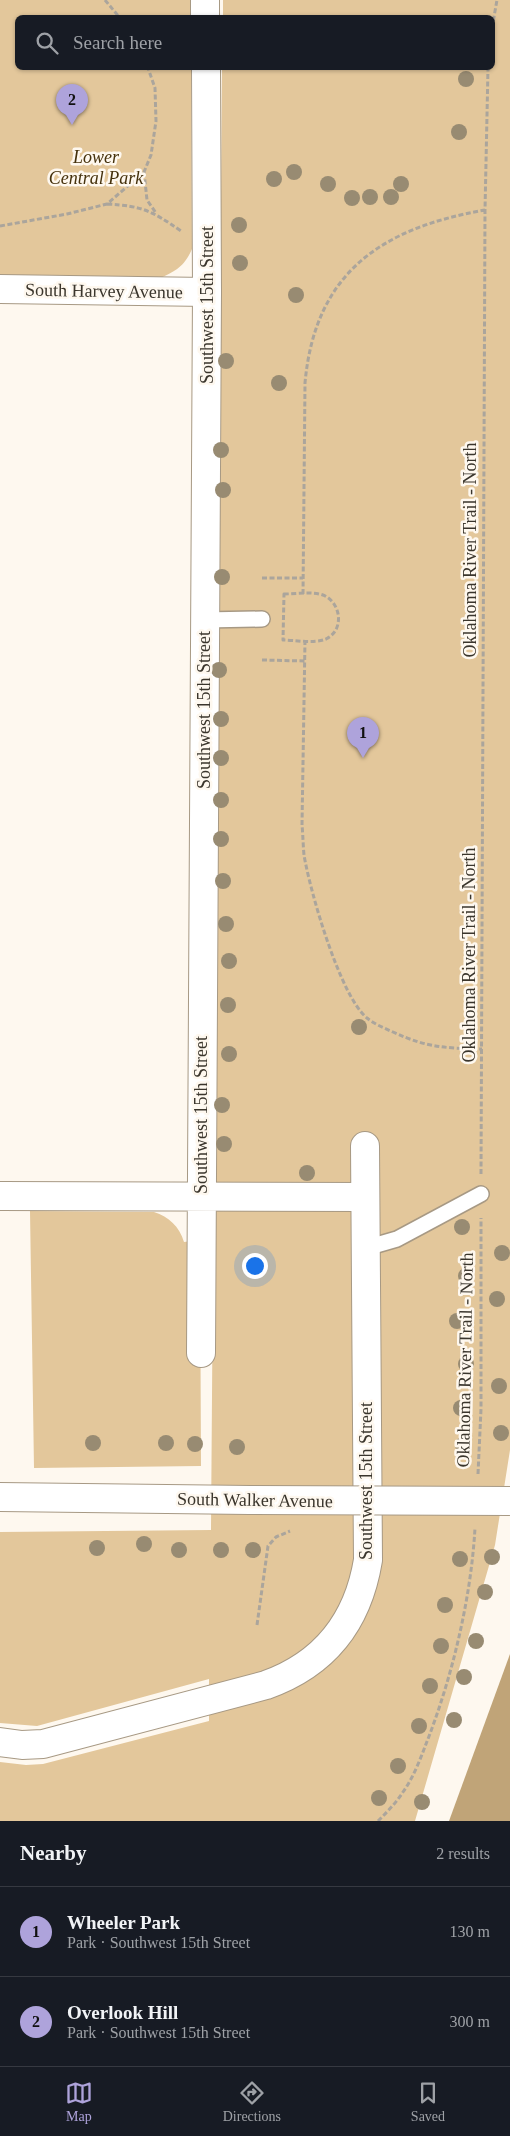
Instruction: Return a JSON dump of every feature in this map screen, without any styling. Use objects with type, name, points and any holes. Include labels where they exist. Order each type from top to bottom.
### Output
[{"type":"street","points":[[205,0],[206,15]]},
{"type":"street","name":"Southwest 15th Street","points":[[201,1353],[207,292],[206,70]]},
{"type":"street","name":"South Harvey Avenue","points":[[0,289],[207,292]]},
{"type":"street","name":"Southwest 15th Street","points":[[0,1742],[22,1745],[43,1744],[266,1686],[289,1677],[315,1658],[341,1630],[359,1595],[368,1560],[364,1146]]},
{"type":"street","points":[[0,1196],[365,1197]]},
{"type":"street","name":"South Walker Avenue","points":[[2,1498],[510,1502]]},
{"type":"lane","points":[[204,620],[262,619]]},
{"type":"lane","points":[[366,1248],[398,1239],[481,1194]]},
{"type":"path","points":[[106,0],[118,15]]},
{"type":"path","points":[[494,15],[497,0]]},
{"type":"path","points":[[107,204],[144,172],[151,155],[156,121],[155,88],[149,70]]},
{"type":"path","name":"Oklahoma River Trail - North","points":[[477,1480],[481,1391],[485,210],[488,70]]},
{"type":"path","points":[[144,172],[147,200],[156,214]]},
{"type":"path","points":[[0,226],[67,214],[107,204],[132,205],[156,214],[183,233]]},
{"type":"path","points":[[303,594],[304,383],[309,349],[324,308],[331,295],[362,259],[398,235],[428,223],[485,210]]},
{"type":"path","points":[[262,578],[303,578]]},
{"type":"path","points":[[284,594],[303,594],[324,596],[333,602],[338,612],[339,620],[332,635],[325,639],[283,640],[284,594]]},
{"type":"path","points":[[305,640],[302,825],[304,853],[310,886],[337,965],[352,999],[359,1011],[368,1019],[416,1042],[444,1048],[482,1049]]},
{"type":"path","points":[[262,660],[305,661]]},
{"type":"path","points":[[378,1821],[404,1792],[438,1713],[465,1603],[474,1548],[475,1519]]},
{"type":"path","points":[[257,1625],[268,1546],[276,1537],[290,1531]]},
{"type":"green space","name":"Lower Central Park","points":[[0,0],[191,0],[191,15],[15,15],[15,70],[191,70],[192,249],[186,260],[175,271],[158,279],[0,275]]},
{"type":"green space","points":[[223,0],[510,0],[510,1450],[495,1545],[415,1821],[0,1821],[0,1762],[26,1765],[43,1764],[209,1721],[209,1679],[37,1726],[0,1723],[0,1532],[211,1530],[222,70],[495,70],[495,15],[223,15]]},
{"type":"green space","points":[[30,1211],[154,1212],[173,1223],[184,1242],[200,1240],[201,1466],[34,1468]]},
{"type":"shaded area","points":[[510,1654],[510,1821],[449,1821]]},
{"type":"place","name":"Overlook Hill","points":[[72,125]]},
{"type":"place","name":"Wheeler Park","points":[[363,758]]}]
